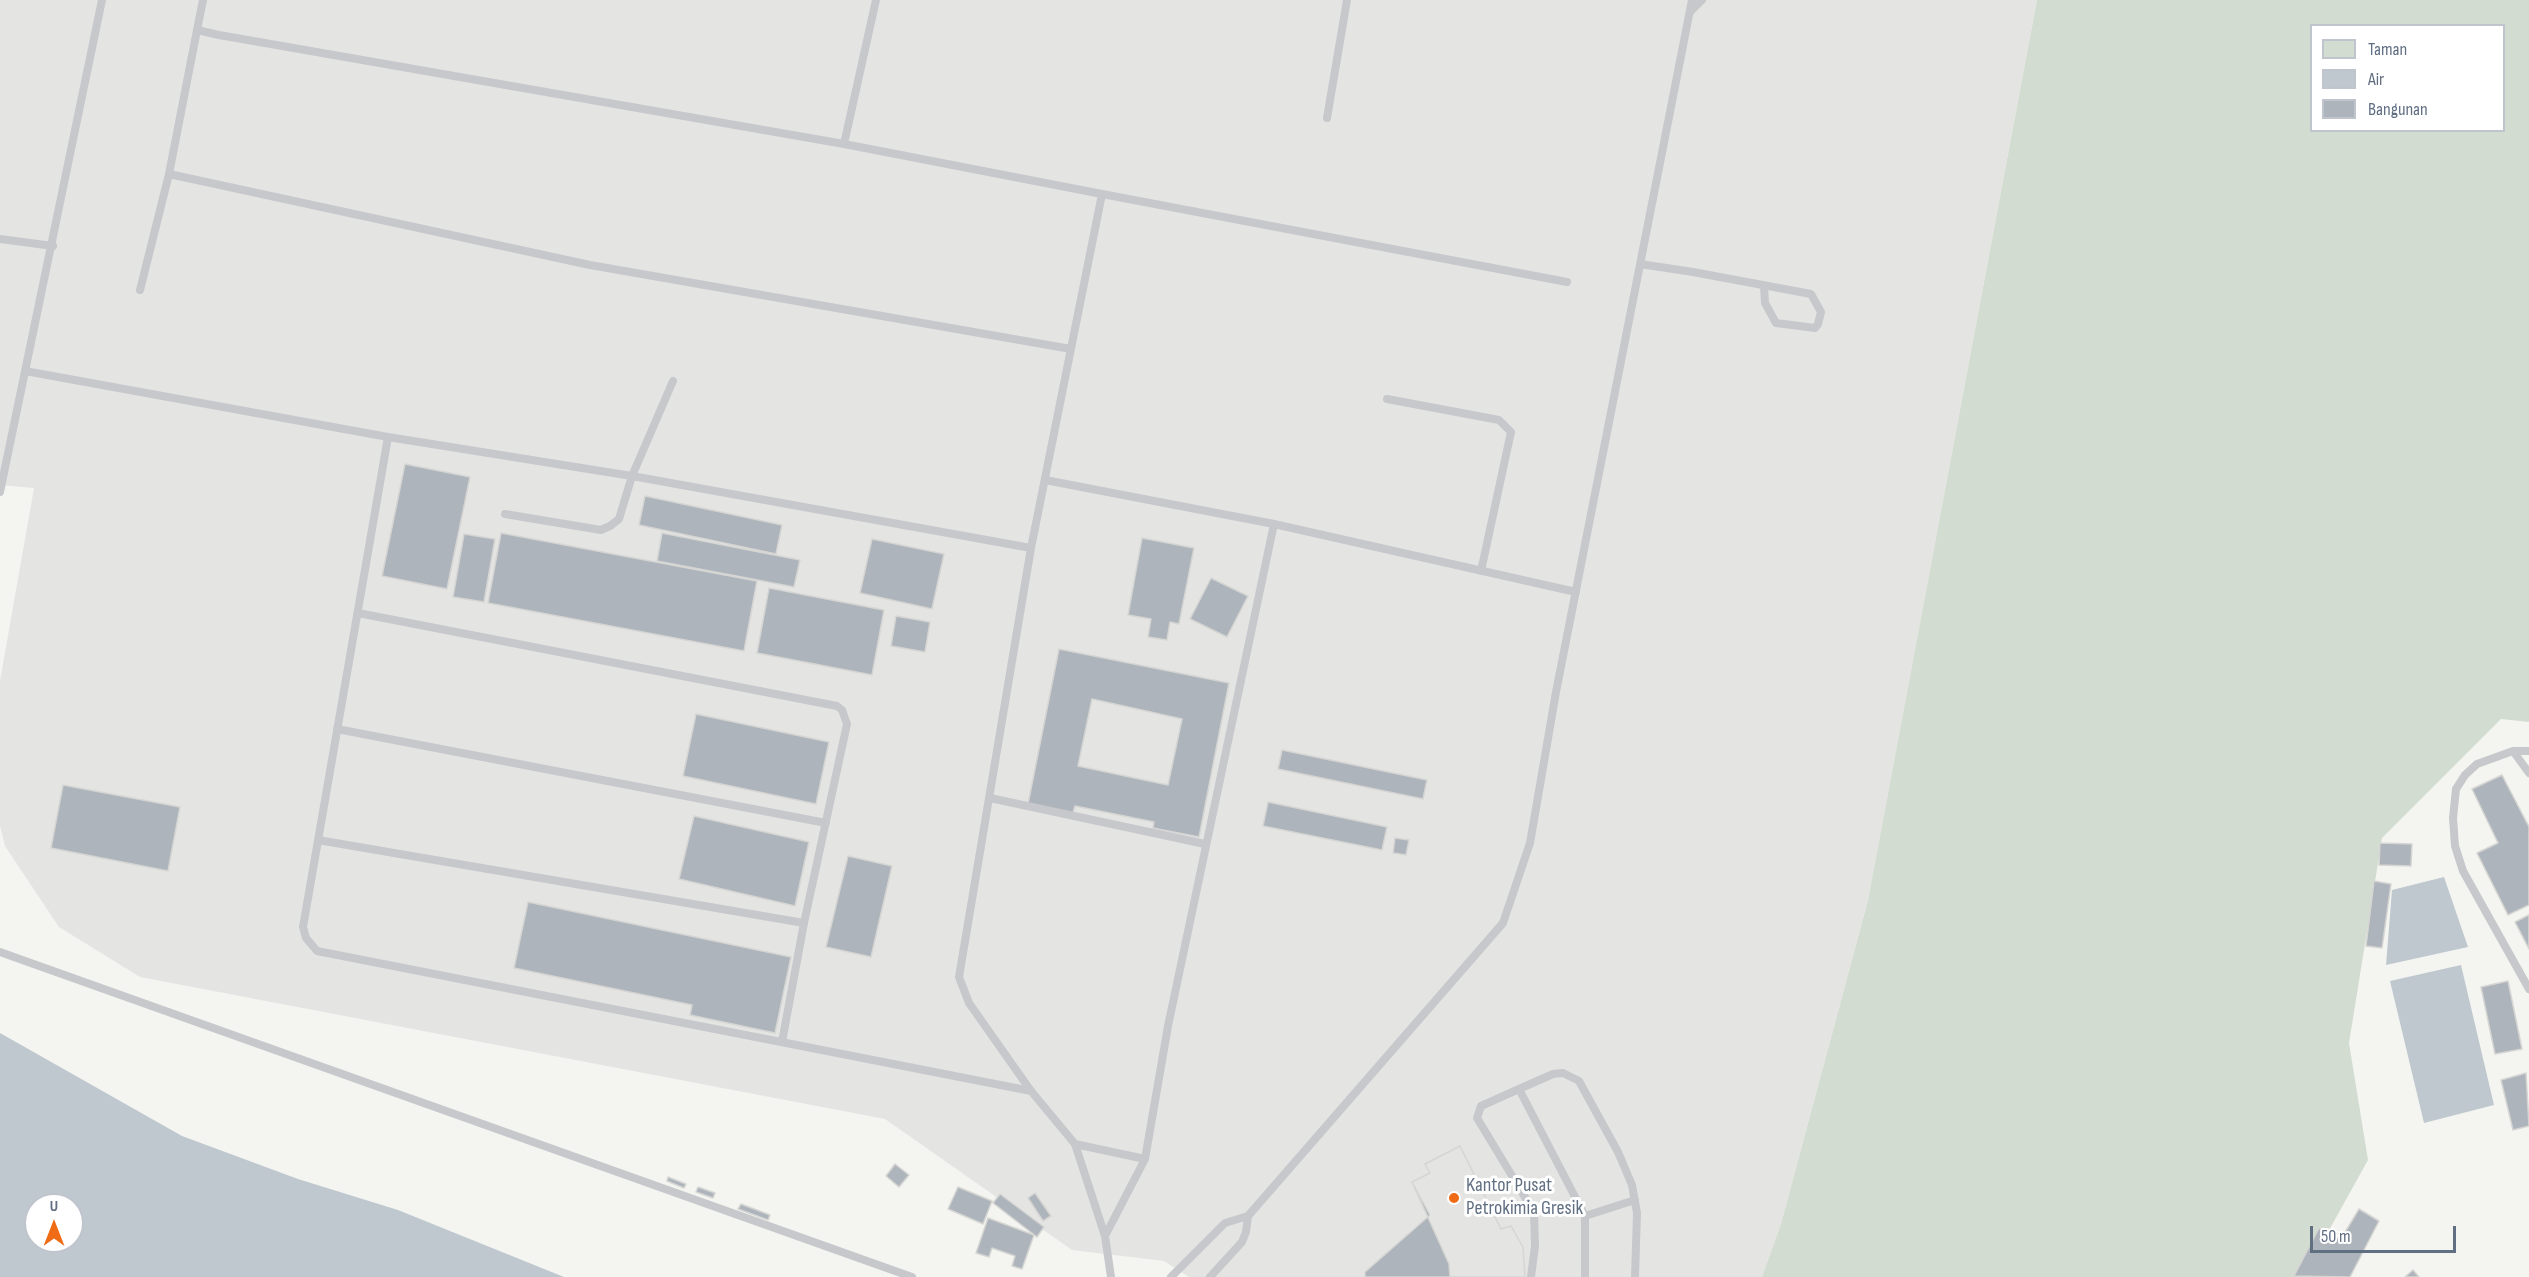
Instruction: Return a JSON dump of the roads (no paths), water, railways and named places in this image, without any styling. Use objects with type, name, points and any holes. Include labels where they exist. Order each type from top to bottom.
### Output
[{"type":"lane","points":[[0,492],[53,246],[102,0]]},
{"type":"lane","points":[[140,290],[169,174],[203,0]]},
{"type":"lane","points":[[844,144],[876,0]]},
{"type":"lane","points":[[1328,118],[1347,0]]},
{"type":"lane","points":[[1171,1277],[1225,1223],[1248,1216],[1503,923],[1530,843],[1576,592],[1692,0]]},
{"type":"lane","points":[[1691,11],[1702,0]]},
{"type":"lane","points":[[197,30],[844,144],[1567,282]]},
{"type":"lane","points":[[169,174],[590,265],[1071,350]]},
{"type":"lane","points":[[1102,194],[1031,548],[958,977],[969,1002],[1031,1092],[1075,1144],[1105,1236],[1111,1277]]},
{"type":"lane","points":[[0,239],[53,246]]},
{"type":"lane","points":[[1640,264],[1693,272],[1731,279],[1814,296],[1821,312],[1815,328],[1776,323],[1765,303],[1764,286]]},
{"type":"lane","points":[[25,371],[388,437],[632,476],[1031,548]]},
{"type":"lane","points":[[505,514],[601,530],[619,519],[632,476],[673,381]]},
{"type":"lane","points":[[1387,399],[1499,420],[1508,426],[1512,440],[1481,571]]},
{"type":"lane","points":[[388,437],[303,927],[306,938],[317,951],[1031,1092]]},
{"type":"lane","points":[[1046,480],[1274,524],[1576,592]]},
{"type":"lane","points":[[1105,1236],[1145,1159],[1168,1026],[1274,524]]},
{"type":"lane","points":[[358,614],[837,706],[846,715],[847,724],[804,923],[782,1042]]},
{"type":"lane","points":[[338,729],[826,823]]},
{"type":"lane","points":[[2529,752],[2513,752],[2477,764],[2464,775],[2456,789],[2455,846],[2463,871],[2529,989]]},
{"type":"lane","points":[[2513,752],[2529,773]]},
{"type":"lane","points":[[990,798],[1205,844]]},
{"type":"lane","points":[[318,840],[804,923]]},
{"type":"lane","points":[[0,952],[912,1277]]},
{"type":"lane","points":[[1532,1277],[1535,1246],[1534,1212],[1477,1118],[1481,1106],[1553,1074],[1563,1073],[1579,1080],[1618,1152],[1635,1200],[1635,1277]]},
{"type":"lane","points":[[1519,1089],[1585,1216],[1585,1277]]},
{"type":"lane","points":[[1075,1144],[1145,1159]]},
{"type":"lane","points":[[1585,1216],[1635,1200]]},
{"type":"lane","points":[[1210,1277],[1242,1242],[1248,1216]]},
{"type":"water","points":[[2444,877],[2468,947],[2386,965],[2392,890]]},
{"type":"water","points":[[2461,965],[2494,1105],[2424,1123],[2390,981]]},
{"type":"water","points":[[0,1033],[182,1136],[298,1179],[398,1210],[564,1277],[0,1277]]},
{"type":"place","name":"Kantor Pusat Petrokimia Gresik","points":[[1454,1198]]}]
